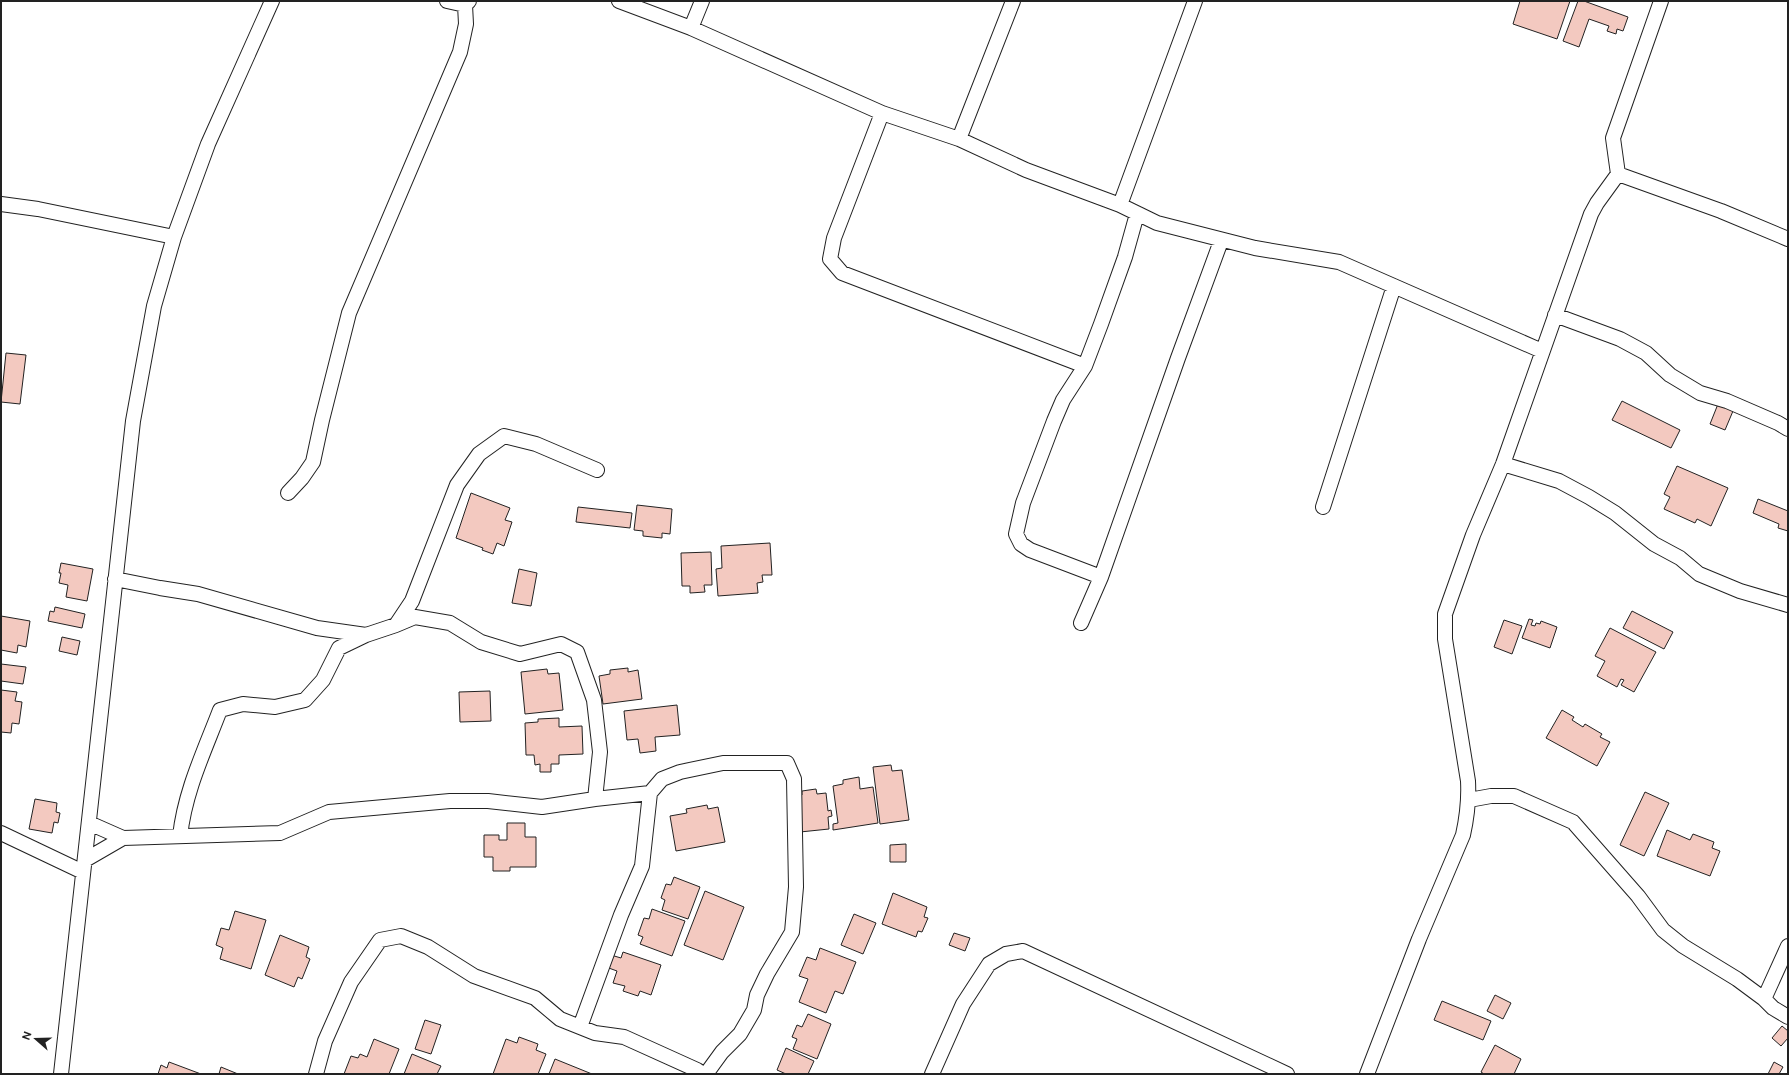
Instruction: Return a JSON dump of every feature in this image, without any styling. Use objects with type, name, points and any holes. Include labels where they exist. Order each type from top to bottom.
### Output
[{"type":"street","points":[[61,1074],[133,421],[154,306],[174,237],[208,144],[272,1]]},
{"type":"street","points":[[288,493],[302,478],[313,462],[349,313],[460,52],[466,24],[467,3],[447,1]]},
{"type":"street","points":[[618,1],[691,28],[882,113],[959,140],[1026,170],[1120,205],[1157,223],[1221,241],[1339,262],[1450,312],[1542,351]]},
{"type":"street","points":[[691,28],[702,1]]},
{"type":"street","points":[[959,140],[1013,1]]},
{"type":"street","points":[[1120,205],[1195,1]]},
{"type":"street","points":[[1367,1074],[1419,939],[1463,835],[1469,800],[1464,754],[1445,639],[1445,614],[1473,535],[1503,464],[1591,214],[1618,174],[1614,138],[1661,1]]},
{"type":"street","points":[[882,113],[834,238],[830,259],[842,273],[1085,366]]},
{"type":"street","points":[[1618,174],[1721,211],[1788,239]]},
{"type":"street","points":[[1,204],[38,209],[174,237]]},
{"type":"street","points":[[1101,577],[1030,550],[1021,544],[1016,534],[1022,503],[1063,400],[1085,366],[1125,257],[1137,214]]},
{"type":"street","points":[[1081,623],[1101,577],[1221,241]]},
{"type":"street","points":[[1323,507],[1394,286]]},
{"type":"street","points":[[1555,315],[1620,339],[1646,353],[1670,375],[1700,393],[1727,401],[1778,423],[1788,429]]},
{"type":"street","points":[[396,625],[412,601],[457,484],[478,454],[504,436],[536,444],[597,470]]},
{"type":"street","points":[[1503,464],[1558,481],[1589,497],[1615,513],[1654,544],[1680,558],[1699,574],[1740,592],[1788,605]]},
{"type":"street","points":[[115,578],[160,588],[198,594],[317,628],[366,635]]},
{"type":"street","points":[[180,836],[182,815],[190,784],[220,710],[243,704],[275,707],[305,700],[323,680],[339,648],[366,635],[415,617],[450,623],[481,642],[520,654],[561,644],[577,652],[594,700],[600,752],[595,799]]},
{"type":"street","points":[[316,1074],[325,1041],[351,982],[380,940],[401,936],[428,947],[474,976],[535,998],[560,1019],[580,1027],[595,1033],[624,1037],[704,1074],[722,1052],[740,1034],[754,1010],[757,995],[767,974],[792,932],[796,887],[794,779],[787,763],[723,763],[680,772],[662,779],[650,793],[642,866],[621,915],[580,1027]]},
{"type":"street","points":[[89,823],[123,838],[280,833],[329,812],[450,801],[488,802],[542,807],[650,793]]},
{"type":"street","points":[[1469,800],[1491,796],[1514,796],[1573,822],[1638,896],[1663,930],[1683,946],[1737,979],[1764,999],[1773,1008],[1788,1017]]},
{"type":"street","points":[[1,833],[84,866]]},
{"type":"street","points":[[84,866],[123,838]]},
{"type":"street","points":[[1764,999],[1788,946]]},
{"type":"street","points":[[932,1074],[963,1004],[989,964],[1006,954],[1023,951],[1287,1074]]},
{"type":"building","points":[[1520,1],[1570,1],[1557,39],[1513,24]]},
{"type":"building","points":[[1578,1],[1584,1],[1628,17],[1623,31],[1617,29],[1616,34],[1607,31],[1609,26],[1589,19],[1579,47],[1563,41]]},
{"type":"building","points":[[6,353],[26,355],[20,404],[1,402]]},
{"type":"building","points":[[1622,401],[1680,430],[1671,448],[1612,420]]},
{"type":"building","points":[[1718,404],[1733,411],[1725,430],[1710,424]]},
{"type":"building","points":[[1677,466],[1728,488],[1711,526],[1697,519],[1695,523],[1664,509],[1670,497],[1664,494]]},
{"type":"building","points":[[471,493],[510,508],[505,520],[512,522],[504,546],[497,543],[493,554],[482,550],[483,548],[456,538]]},
{"type":"building","points":[[1758,499],[1788,511],[1788,531],[1778,528],[1779,524],[1753,513]]},
{"type":"building","points":[[637,505],[672,509],[670,534],[662,533],[662,538],[643,536],[643,531],[634,530]]},
{"type":"building","points":[[578,507],[632,513],[630,528],[576,522]]},
{"type":"building","points":[[770,543],[772,575],[762,575],[763,582],[757,583],[758,593],[718,596],[716,569],[722,568],[721,546]]},
{"type":"building","points":[[711,552],[712,585],[704,585],[705,592],[690,593],[690,586],[682,586],[681,553]]},
{"type":"building","points":[[61,563],[93,569],[87,601],[66,597],[68,585],[59,583]]},
{"type":"building","points":[[519,569],[537,573],[531,606],[512,603]]},
{"type":"building","points":[[55,607],[85,614],[82,628],[48,621],[50,611],[54,612]]},
{"type":"building","points":[[1632,611],[1673,632],[1664,649],[1623,628]]},
{"type":"building","points":[[1,616],[30,621],[26,647],[18,645],[17,653],[1,650]]},
{"type":"building","points":[[1529,619],[1533,620],[1531,625],[1535,626],[1536,623],[1540,624],[1541,621],[1557,627],[1550,648],[1522,638]]},
{"type":"building","points":[[1504,620],[1522,626],[1512,654],[1494,647]]},
{"type":"building","points":[[1610,628],[1656,652],[1634,692],[1621,685],[1624,680],[1621,679],[1617,687],[1597,676],[1605,661],[1595,656]]},
{"type":"building","points":[[62,637],[80,641],[77,655],[59,651]]},
{"type":"building","points":[[1,664],[26,667],[23,684],[1,681]]},
{"type":"building","points":[[628,668],[628,672],[638,670],[642,699],[603,704],[599,676],[610,674],[610,670]]},
{"type":"building","points":[[547,669],[548,674],[559,673],[563,710],[525,714],[521,672]]},
{"type":"building","points":[[1,690],[17,692],[15,701],[22,702],[19,724],[12,723],[11,733],[1,732]]},
{"type":"building","points":[[490,691],[491,721],[460,722],[459,692]]},
{"type":"building","points":[[677,705],[680,735],[655,737],[656,751],[640,753],[638,739],[627,740],[624,711]]},
{"type":"building","points":[[1562,710],[1574,717],[1572,720],[1583,727],[1585,724],[1602,734],[1600,737],[1610,742],[1597,766],[1546,738]]},
{"type":"building","points":[[559,718],[559,727],[582,726],[583,754],[559,755],[559,764],[551,764],[551,772],[540,772],[540,764],[535,765],[534,755],[526,755],[525,723],[538,722],[538,719]]},
{"type":"building","points":[[891,765],[892,771],[902,770],[909,820],[880,824],[873,767]]},
{"type":"building","points":[[859,777],[860,789],[873,787],[878,823],[833,830],[833,824],[838,823],[833,786],[843,784],[843,780]]},
{"type":"building","points":[[816,789],[817,794],[826,793],[828,811],[831,810],[832,816],[828,817],[829,829],[800,832],[796,796],[802,795],[802,791]]},
{"type":"building","points":[[1645,792],[1669,803],[1644,856],[1620,845]]},
{"type":"building","points":[[35,799],[57,803],[56,812],[60,813],[58,823],[54,822],[52,833],[29,829]]},
{"type":"building","points":[[707,805],[708,809],[718,807],[725,842],[676,851],[670,816],[687,813],[686,809]]},
{"type":"building","points":[[507,823],[525,823],[525,837],[536,837],[536,867],[510,867],[510,871],[493,871],[493,857],[484,857],[484,835],[499,835],[499,840],[507,840]]},
{"type":"building","points":[[1667,830],[1690,840],[1693,834],[1714,842],[1712,848],[1720,851],[1710,876],[1657,856]]},
{"type":"building","points":[[906,844],[906,862],[890,862],[890,845]]},
{"type":"building","points":[[674,877],[700,887],[688,919],[662,910],[665,900],[661,898],[666,884],[671,885]]},
{"type":"building","points":[[705,891],[744,907],[723,960],[684,945]]},
{"type":"building","points":[[893,893],[927,907],[924,917],[928,918],[922,932],[918,931],[916,937],[882,924]]},
{"type":"building","points":[[652,909],[685,921],[672,956],[640,944],[643,937],[638,935],[644,918],[649,919]]},
{"type":"building","points":[[235,911],[266,920],[251,969],[220,959],[223,948],[216,945],[221,928],[229,930]]},
{"type":"building","points":[[854,914],[876,923],[863,954],[841,945]]},
{"type":"building","points":[[954,933],[970,938],[965,951],[949,945]]},
{"type":"building","points":[[280,935],[309,947],[306,957],[310,959],[302,979],[298,977],[294,987],[265,975]]},
{"type":"building","points":[[820,948],[856,962],[843,994],[835,991],[826,1013],[799,1002],[808,979],[799,976],[807,957],[816,960]]},
{"type":"building","points":[[623,952],[661,965],[651,995],[640,991],[638,996],[623,991],[625,986],[613,983],[617,971],[606,967],[611,955],[621,958]]},
{"type":"building","points":[[1495,995],[1511,1003],[1503,1019],[1487,1011]]},
{"type":"building","points":[[1442,1001],[1491,1021],[1483,1040],[1434,1020]]},
{"type":"building","points":[[808,1014],[831,1024],[817,1059],[793,1049],[797,1039],[792,1037],[797,1025],[802,1027]]},
{"type":"building","points":[[425,1020],[441,1025],[431,1054],[415,1049]]},
{"type":"building","points":[[1782,1026],[1788,1031],[1788,1038],[1781,1046],[1772,1038]]},
{"type":"building","points":[[519,1037],[538,1044],[536,1050],[546,1054],[538,1074],[493,1074],[506,1039],[517,1043]]},
{"type":"building","points":[[374,1039],[399,1049],[389,1074],[344,1074],[351,1056],[358,1058],[360,1054],[367,1057]]},
{"type":"building","points":[[1495,1045],[1521,1059],[1514,1074],[1484,1074],[1481,1072]]},
{"type":"building","points":[[786,1048],[814,1061],[808,1074],[786,1074],[777,1070]]},
{"type":"building","points":[[412,1054],[441,1066],[437,1074],[404,1074]]},
{"type":"building","points":[[555,1059],[592,1074],[549,1074]]},
{"type":"building","points":[[169,1062],[201,1074],[158,1074],[161,1065],[167,1068]]},
{"type":"building","points":[[1774,1062],[1783,1067],[1779,1074],[1768,1074]]},
{"type":"building","points":[[221,1067],[238,1074],[219,1074]]}]
